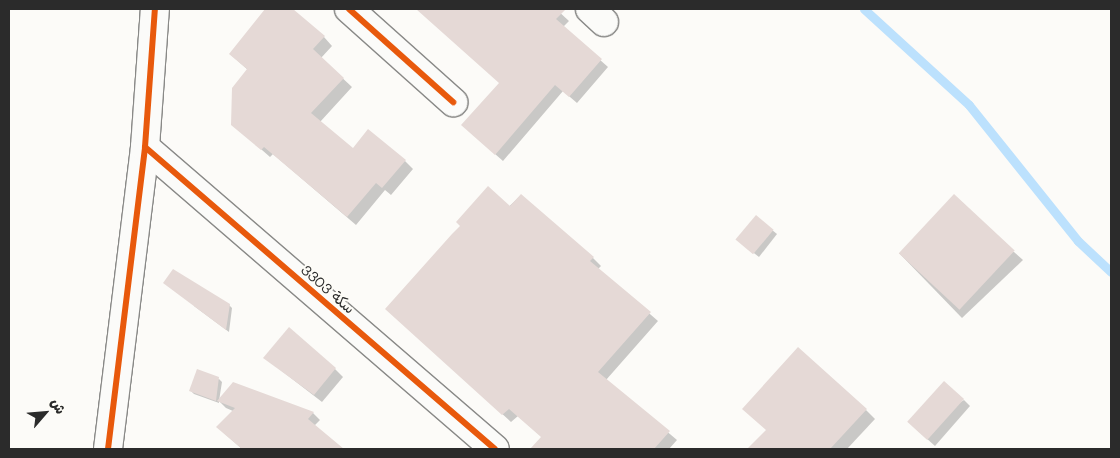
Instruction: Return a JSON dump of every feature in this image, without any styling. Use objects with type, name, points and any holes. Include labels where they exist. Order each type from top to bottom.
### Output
[{"type":"street","points":[[108,449],[145,147],[155,9]]},
{"type":"street","points":[[348,9],[453,102]]},
{"type":"street","name":"سكة 3303","points":[[145,147],[495,449]]},
{"type":"building","points":[[265,9],[293,9],[325,36],[313,49],[344,78],[311,113],[353,148],[368,129],[406,160],[382,188],[376,183],[347,217],[264,147],[261,150],[231,125],[232,88],[247,69],[229,54]]},
{"type":"building","points":[[416,9],[566,9],[556,19],[602,59],[569,97],[555,85],[495,155],[461,125],[499,83]]},
{"type":"building","points":[[488,186],[510,206],[521,194],[594,257],[590,261],[651,312],[598,372],[670,431],[654,449],[530,449],[541,437],[509,409],[502,415],[385,309],[460,226],[456,222]]},
{"type":"building","points":[[954,194],[1015,251],[959,310],[899,253]]},
{"type":"building","points":[[756,215],[774,230],[753,254],[735,240]]},
{"type":"building","points":[[173,269],[230,304],[226,330],[163,283]]},
{"type":"building","points":[[289,327],[336,368],[314,395],[263,358]]},
{"type":"building","points":[[798,347],[867,409],[830,449],[747,449],[766,430],[742,409]]},
{"type":"building","points":[[197,369],[219,377],[216,401],[189,391]]},
{"type":"building","points":[[944,381],[964,399],[927,440],[907,422]]},
{"type":"building","points":[[233,382],[314,412],[308,419],[344,449],[242,449],[216,427],[235,408],[217,401]]},
{"type":"waterway","points":[[864,9],[969,105],[1078,241],[1111,272]]},
{"type":"cycle path","points":[[108,449],[145,147],[155,9]]},
{"type":"cycle path","points":[[349,9],[453,102]]},
{"type":"cycle path","points":[[145,147],[495,449]]}]
